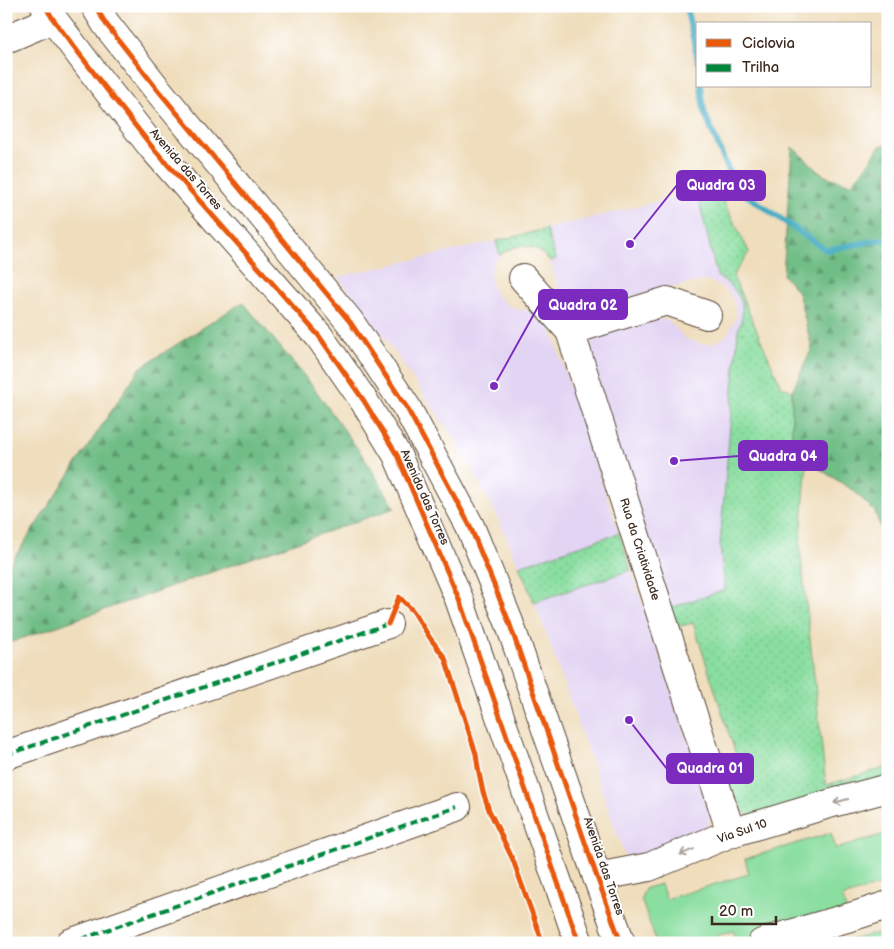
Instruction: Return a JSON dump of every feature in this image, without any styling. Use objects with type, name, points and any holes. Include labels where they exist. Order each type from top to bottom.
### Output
[{"type":"main road","name":"Avenida das Torres","points":[[94,6],[158,89],[350,322],[407,408],[466,517],[510,622],[621,943]]},
{"type":"main road","name":"Avenida das Torres","points":[[49,13],[100,82],[153,148],[319,336],[364,401],[397,455],[459,599],[579,943]]},
{"type":"main road","points":[[6,36],[11,37],[49,13]]},
{"type":"main road","name":"Rua da Criatividade","points":[[523,278],[570,331],[731,834]]},
{"type":"main road","points":[[570,331],[667,302],[707,315]]},
{"type":"main road","points":[[6,754],[388,624]]},
{"type":"main road","name":"Via Sul 10","points":[[597,877],[650,867],[731,834],[888,788]]},
{"type":"main road","points":[[70,943],[456,807]]},
{"type":"main road","points":[[762,943],[888,905]]},
{"type":"shaded area","points":[[697,192],[717,276],[729,283],[736,291],[743,307],[738,330],[720,545],[725,590],[670,608],[587,355],[590,344],[599,333],[654,318],[669,321],[686,339],[701,344],[711,344],[721,340],[728,333],[737,316],[733,299],[719,285],[710,281],[703,281],[596,307],[585,309],[574,307],[565,302],[561,296],[550,261],[556,258],[546,229]]},
{"type":"shaded area","points":[[496,241],[500,256],[495,261],[491,270],[492,288],[506,304],[516,309],[536,312],[549,323],[619,533],[519,566],[493,507],[451,434],[385,338],[338,277]]},
{"type":"shaded area","points":[[631,570],[710,806],[711,814],[704,831],[688,845],[633,857],[625,856],[534,602]]},
{"type":"green space","points":[[888,144],[888,547],[875,512],[854,491],[792,451],[792,391],[812,348],[798,292],[783,275],[792,147],[825,176],[851,184],[866,167],[880,146]]},
{"type":"green space","points":[[717,188],[749,252],[733,276],[781,386],[792,391],[792,451],[807,461],[800,547],[826,785],[888,767],[888,783],[749,816],[734,799],[721,764],[737,758],[693,623],[677,627],[670,608],[725,590],[720,545],[738,330],[741,321],[742,305],[740,298],[731,286],[717,276],[697,192]]},
{"type":"green space","points":[[546,229],[556,259],[550,261],[538,250],[523,246],[508,250],[500,256],[496,241]]},
{"type":"green space","points":[[243,302],[311,384],[363,456],[395,508],[6,644],[6,570],[140,368]]},
{"type":"green space","points":[[619,533],[631,570],[534,602],[519,566]]},
{"type":"green space","points":[[831,833],[836,849],[888,833],[888,883],[842,897],[847,913],[747,943],[737,943],[733,931],[693,943],[657,943],[641,899],[646,888],[661,884],[666,899],[749,874],[745,859]]},
{"type":"green space","points":[[888,930],[888,943],[840,943]]},
{"type":"waterway","points":[[686,6],[696,52]]},
{"type":"waterway","points":[[701,88],[704,112],[736,188],[826,250],[884,239],[888,242]]},
{"type":"marked path","points":[[6,755],[388,624]]},
{"type":"marked path","points":[[70,943],[457,807]]},
{"type":"cycle path","points":[[45,6],[100,81],[153,148],[319,336],[364,401],[397,455],[459,599],[579,943]]},
{"type":"cycle path","points":[[95,6],[106,24],[157,89],[350,322],[407,408],[470,526],[509,622],[621,943]]},
{"type":"cycle path","points":[[388,624],[399,597],[413,611],[445,658],[476,754],[483,792],[489,810],[513,860],[541,938],[541,943]]},
{"type":"place","name":"Quadra 03","points":[[630,244]]},
{"type":"place","name":"Quadra 02","points":[[494,386]]},
{"type":"place","name":"Quadra 04","points":[[674,461]]},
{"type":"place","name":"Quadra 01","points":[[629,720]]}]
